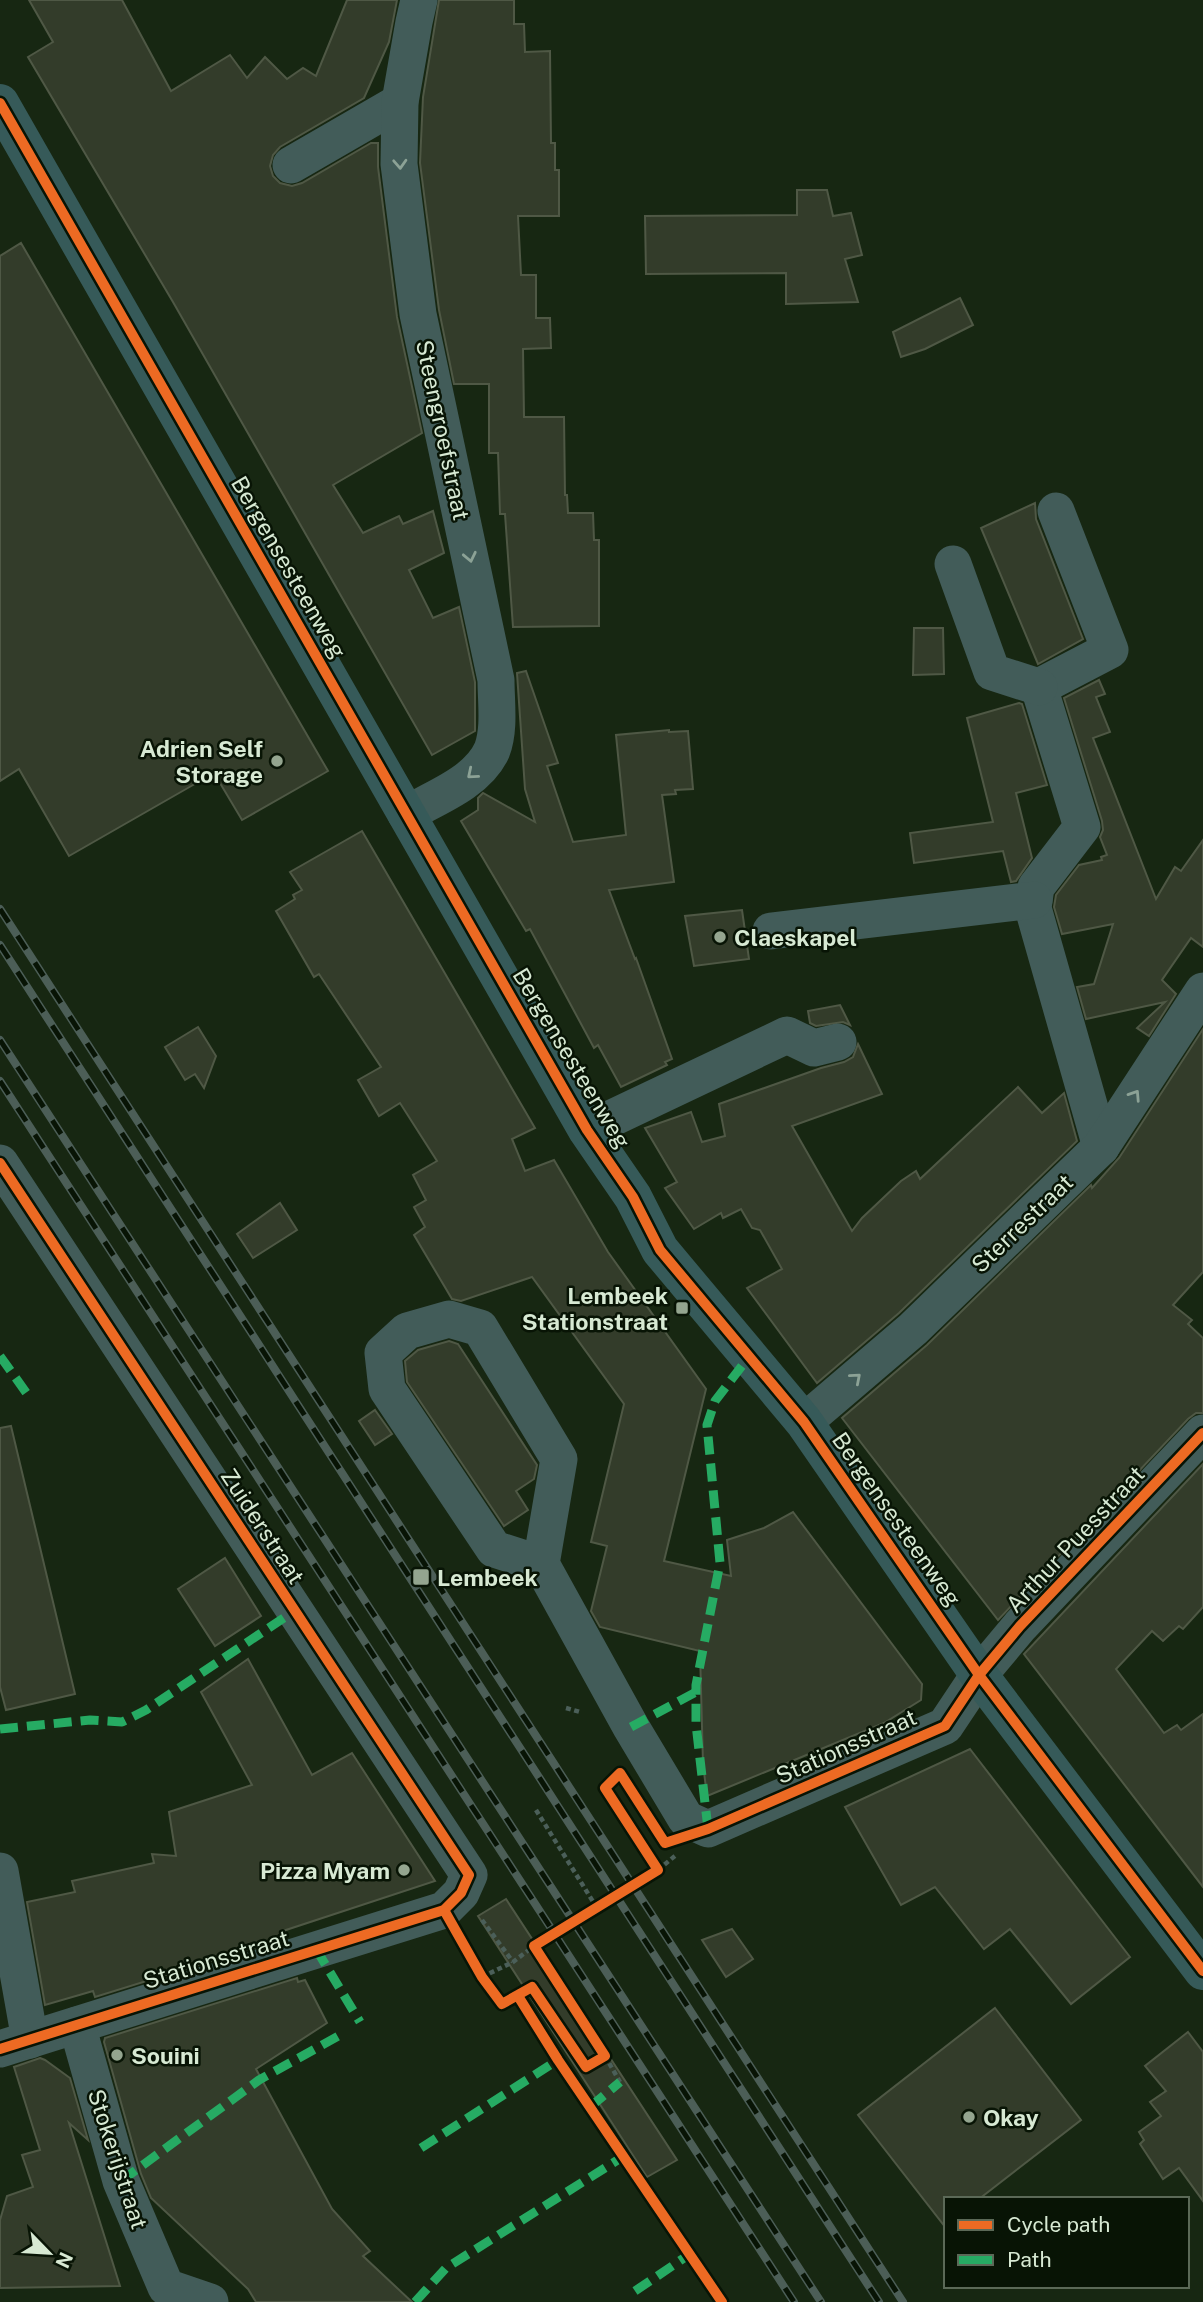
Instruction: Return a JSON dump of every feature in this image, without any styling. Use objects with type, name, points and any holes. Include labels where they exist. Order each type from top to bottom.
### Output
[{"type":"main road","name":"Bergensesteenweg","points":[[0,103],[587,1130],[633,1197],[660,1250],[804,1422],[979,1675],[1203,1970]]},
{"type":"street","name":"Steengroefstraat","points":[[406,814],[472,775],[484,763],[492,749],[496,727],[496,680],[418,314],[399,164],[400,102],[419,0]]},
{"type":"street","points":[[291,165],[400,102]]},
{"type":"street","points":[[953,564],[992,672],[1039,687],[1110,650],[1056,511]]},
{"type":"street","points":[[1039,687],[1082,827],[1037,887],[1033,908],[1101,1147]]},
{"type":"street","points":[[771,931],[1034,900]]},
{"type":"street","name":"Sterrestraat","points":[[804,1422],[913,1329],[1101,1147],[1203,991]]},
{"type":"street","points":[[587,1130],[787,1035],[814,1048],[838,1042]]},
{"type":"street","name":"Zuiderstraat","points":[[0,1163],[469,1875],[453,1901]]},
{"type":"street","points":[[449,1319],[480,1328],[559,1459],[541,1564],[494,1549],[387,1389],[383,1353],[407,1331],[449,1319]]},
{"type":"street","name":"Arthur Puesstraat","points":[[979,1675],[1020,1626],[1203,1433]]},
{"type":"street","name":"Stationsstraat","points":[[541,1564],[631,1727],[687,1819],[708,1829],[945,1726],[979,1675]]},
{"type":"street","points":[[0,1871],[15,2045]]},
{"type":"street","name":"Stationsstraat","points":[[15,2045],[453,1901]]},
{"type":"street","name":"Stokerijstraat","points":[[77,2025],[154,2294],[210,2302]]},
{"type":"path","points":[[536,1810],[602,1905],[586,1914]]},
{"type":"path","points":[[648,1877],[658,1870],[650,1858]]},
{"type":"path","points":[[453,1901],[513,1962]]},
{"type":"path","points":[[476,1965],[485,1981],[545,1940]]},
{"type":"path","points":[[534,1946],[541,1957]]},
{"type":"path","points":[[597,2045],[600,2059],[620,2082]]},
{"type":"building","points":[[29,0],[122,0],[171,91],[230,55],[247,78],[265,57],[287,79],[303,68],[316,76],[347,0],[397,0],[389,42],[364,98],[280,147],[273,155],[270,166],[273,176],[280,183],[292,186],[302,183],[371,143],[378,143],[378,167],[397,317],[422,433],[333,485],[363,533],[399,516],[403,524],[433,511],[444,553],[409,570],[433,618],[459,607],[475,682],[475,731],[432,755],[173,302],[28,57],[53,42]]},
{"type":"building","points":[[439,0],[514,0],[514,24],[524,24],[525,52],[550,51],[551,143],[555,143],[555,170],[559,170],[559,216],[518,216],[521,275],[536,275],[536,318],[550,318],[551,348],[523,349],[524,417],[564,417],[565,495],[568,513],[593,513],[594,540],[599,540],[599,626],[513,627],[505,514],[500,514],[498,453],[489,453],[489,384],[454,384],[439,310],[420,163],[423,97]]},
{"type":"building","points":[[797,190],[827,190],[833,216],[851,213],[862,255],[845,259],[858,302],[786,304],[786,273],[646,274],[645,216],[797,215]]},
{"type":"building","points":[[21,243],[328,771],[242,820],[214,773],[69,856],[19,769],[0,781],[0,256]]},
{"type":"building","points":[[960,298],[973,325],[925,349],[901,357],[893,332]]},
{"type":"building","points":[[1035,503],[1036,519],[1083,639],[1038,664],[981,528]]},
{"type":"building","points":[[914,628],[943,628],[944,674],[913,675]]},
{"type":"building","points":[[526,671],[558,763],[547,766],[573,842],[626,835],[616,735],[688,731],[693,789],[675,790],[676,794],[662,795],[674,882],[609,890],[672,1059],[665,1062],[667,1065],[621,1087],[598,1045],[594,1048],[530,929],[526,931],[461,821],[478,810],[478,798],[483,793],[535,822],[525,789],[517,673]]},
{"type":"building","points":[[1099,680],[1105,694],[1096,697],[1110,732],[1093,738],[1156,899],[1175,867],[1181,871],[1203,840],[1203,947],[1191,938],[1162,980],[1176,994],[1149,1036],[1137,1028],[1165,1002],[1086,1019],[1077,987],[1094,984],[1113,924],[1062,934],[1054,907],[1056,895],[1079,865],[1102,860],[1101,857],[1107,855],[1100,837],[1103,830],[1102,821],[1064,698]]},
{"type":"building","points":[[1022,704],[1047,785],[1016,793],[1032,858],[1016,881],[1011,882],[1003,851],[914,863],[910,833],[993,822],[967,718]]},
{"type":"building","points":[[362,831],[535,1128],[512,1139],[525,1171],[554,1160],[608,1252],[706,1389],[664,1561],[731,1576],[727,1540],[764,1528],[793,1512],[922,1684],[921,1700],[884,1723],[707,1796],[703,1764],[700,1651],[600,1627],[591,1611],[607,1546],[591,1542],[624,1404],[532,1277],[461,1301],[452,1299],[414,1235],[425,1227],[414,1207],[426,1200],[413,1175],[437,1161],[400,1103],[379,1116],[358,1080],[381,1067],[319,974],[314,977],[276,911],[295,899],[293,895],[302,890],[290,872]]},
{"type":"building","name":"Claeskapel","points":[[742,910],[749,959],[694,966],[685,916]]},
{"type":"building","points":[[840,1005],[850,1025],[843,1022],[816,1026],[810,1023],[808,1011]]},
{"type":"building","points":[[198,1027],[216,1056],[204,1088],[195,1074],[185,1080],[165,1047]]},
{"type":"building","points":[[1203,1029],[1203,1272],[1173,1305],[1192,1320],[1188,1324],[1203,1338],[1203,1413],[1196,1413],[1188,1419],[998,1620],[842,1418],[927,1345],[1091,1185],[1092,1188],[1119,1158]]},
{"type":"building","points":[[858,1044],[882,1094],[792,1126],[852,1231],[901,1181],[916,1171],[920,1179],[1018,1087],[1042,1113],[1064,1093],[1077,1141],[899,1313],[817,1383],[747,1288],[782,1269],[760,1230],[752,1228],[741,1209],[723,1218],[721,1213],[694,1229],[665,1188],[677,1182],[645,1128],[691,1112],[702,1142],[725,1136],[719,1104],[844,1062],[853,1057]]},
{"type":"building","points":[[280,1203],[297,1230],[253,1258],[237,1234]]},
{"type":"building","points":[[449,1341],[458,1344],[537,1465],[534,1479],[516,1491],[528,1510],[504,1526],[407,1382],[405,1361],[418,1350]]},
{"type":"building","points":[[375,1410],[392,1434],[375,1445],[359,1421]]},
{"type":"building","points":[[11,1426],[75,1694],[6,1710],[0,1687],[0,1428]]},
{"type":"building","points":[[1203,1464],[1203,1607],[1183,1629],[1179,1626],[1163,1641],[1152,1631],[1116,1669],[1164,1733],[1177,1725],[1181,1730],[1203,1714],[1203,1887],[1024,1654]]},
{"type":"building","points":[[225,1558],[261,1616],[215,1646],[178,1589]]},
{"type":"building","points":[[248,1659],[312,1775],[352,1753],[435,1881],[283,1931],[285,1938],[95,1997],[93,1991],[45,2005],[27,1902],[75,1892],[72,1881],[154,1863],[152,1854],[176,1856],[169,1812],[252,1785],[201,1692]]},
{"type":"building","points":[[970,1749],[1130,1957],[1071,2004],[1010,1929],[984,1949],[935,1887],[901,1905],[845,1807]]},
{"type":"building","points":[[506,1899],[677,2160],[647,2177],[478,1916]]},
{"type":"building","points":[[732,1929],[753,1959],[726,1977],[702,1940]]},
{"type":"building","points":[[297,1978],[298,1982],[305,1980],[327,2023],[256,2069],[332,2209],[370,2251],[363,2256],[412,2302],[256,2302],[248,2289],[151,2198],[141,2174],[105,2038]]},
{"type":"building","name":"Okay","points":[[995,2008],[1081,2120],[982,2197],[944,2197],[944,2225],[858,2115]]},
{"type":"building","points":[[1188,2032],[1203,2052],[1203,2201],[1179,2168],[1163,2179],[1140,2144],[1144,2140],[1139,2132],[1161,2116],[1150,2102],[1166,2091],[1145,2066]]},
{"type":"building","points":[[40,2058],[70,2078],[88,2140],[69,2123],[120,2286],[0,2288],[0,2220],[7,2196],[33,2187],[22,2155],[40,2150],[14,2067]]},
{"type":"railway","points":[[0,909],[903,2302]]},
{"type":"railway","points":[[0,945],[879,2302]]},
{"type":"railway","points":[[0,1040],[821,2302]]},
{"type":"railway","points":[[0,1081],[794,2302]]},
{"type":"marked path","points":[[0,1356],[30,1398]]},
{"type":"marked path","points":[[708,1829],[696,1724],[696,1685],[720,1563],[707,1425],[715,1401],[748,1358]]},
{"type":"marked path","points":[[0,1729],[90,1720],[122,1722],[146,1710],[294,1611]]},
{"type":"marked path","points":[[631,1727],[696,1692]]},
{"type":"marked path","points":[[316,1949],[360,2022]]},
{"type":"marked path","points":[[121,2181],[259,2080],[342,2034]]},
{"type":"marked path","points":[[421,2148],[558,2060]]},
{"type":"marked path","points":[[590,2107],[620,2082]]},
{"type":"marked path","points":[[415,2302],[446,2268],[624,2156]]},
{"type":"marked path","points":[[635,2291],[690,2254]]},
{"type":"cycle path","points":[[0,103],[587,1130],[633,1197],[660,1250],[804,1422],[979,1675],[1203,1971]]},
{"type":"cycle path","points":[[0,1163],[469,1875],[461,1893],[444,1910],[0,2049]]},
{"type":"cycle path","points":[[444,1910],[482,1977],[502,2004],[532,1987],[586,2067],[605,2056],[534,1946],[658,1870],[605,1788],[620,1773],[665,1843],[708,1829],[945,1726],[979,1675],[1020,1626],[1203,1433]]},
{"type":"cycle path","points":[[518,1996],[558,2060],[722,2302]]},
{"type":"place","name":"Adrien Self Storage","points":[[277,761]]},
{"type":"place","name":"Claeskapel","points":[[720,937]]},
{"type":"place","name":"Lembeek Stationstraat","points":[[682,1308]]},
{"type":"place","name":"Lembeek","points":[[421,1577]]},
{"type":"place","name":"Pizza Myam","points":[[404,1870]]},
{"type":"place","name":"Souini","points":[[117,2055]]},
{"type":"place","name":"Okay","points":[[969,2117]]}]
